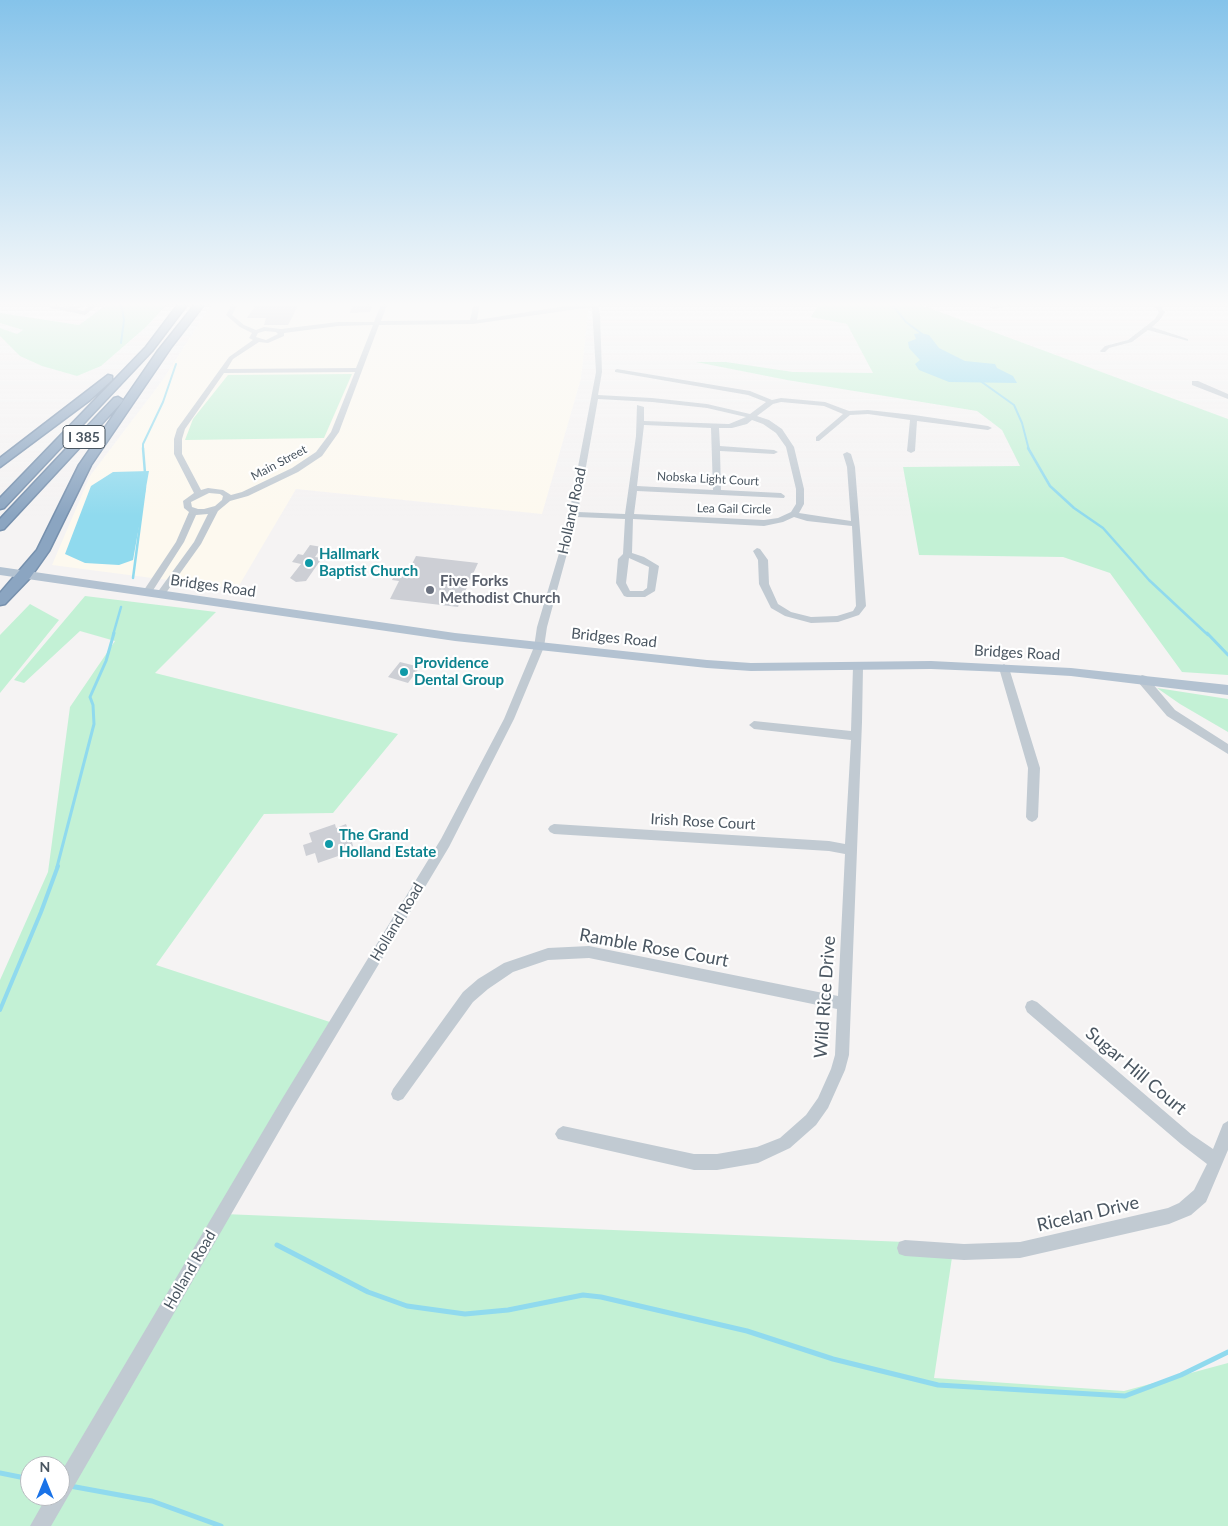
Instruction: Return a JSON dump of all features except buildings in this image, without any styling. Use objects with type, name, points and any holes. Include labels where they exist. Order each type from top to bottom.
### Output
[{"type":"highway","points":[[0,464],[86,398],[112,373]]},
{"type":"highway","name":"I 385","points":[[0,505],[126,373]]},
{"type":"highway","name":"I 385","points":[[0,526],[142,373]]},
{"type":"highway","points":[[0,602],[25,576],[43,550],[85,465],[102,437],[148,373]]},
{"type":"main road","name":"Bridges Road","points":[[0,571],[539,647],[707,664],[858,667],[931,665],[1004,668],[1142,679],[1228,690]]},
{"type":"street","points":[[198,493],[178,454],[178,439],[186,419],[220,373]]},
{"type":"street","name":"Main Street","points":[[227,499],[254,490],[295,470],[320,454],[335,432],[359,373]]},
{"type":"street","name":"Holland Road","points":[[70,1475],[282,1112],[445,843],[509,719],[539,647],[542,627],[573,514],[599,373]]},
{"type":"street","points":[[631,373],[750,393],[771,402]]},
{"type":"street","points":[[1195,383],[1228,397]]},
{"type":"street","name":"Lea Gail Circle","points":[[573,514],[752,523],[780,520],[794,514],[801,498],[790,447],[785,437],[772,425],[750,415],[728,410],[670,401],[595,397]]},
{"type":"street","points":[[640,423],[729,426],[744,422],[750,415],[771,402],[791,400],[825,404],[848,413],[868,412],[988,428]]},
{"type":"street","points":[[627,554],[641,558],[654,566],[652,589],[645,594],[626,594],[621,583],[623,559],[627,554],[640,407]]},
{"type":"street","points":[[819,439],[848,413]]},
{"type":"street","points":[[911,451],[914,417]]},
{"type":"street","points":[[715,426],[717,492]]},
{"type":"street","points":[[715,448],[774,452]]},
{"type":"street","points":[[757,550],[763,560],[764,584],[774,606],[788,614],[811,620],[838,619],[856,613],[861,606],[861,588],[856,524],[847,454]]},
{"type":"street","name":"Nobska Light Court","points":[[633,488],[781,496]]},
{"type":"street","points":[[216,490],[223,492],[227,499],[224,504],[214,510],[193,511],[188,508],[187,501],[198,493],[216,490]]},
{"type":"street","points":[[160,595],[198,542],[214,510]]},
{"type":"street","points":[[146,593],[180,542],[193,511]]},
{"type":"street","points":[[794,514],[807,518],[856,524]]},
{"type":"street","name":"Wild Rice Drive","points":[[563,1134],[694,1162],[740,1159],[776,1148],[793,1136],[811,1120],[832,1088],[842,1055],[858,667]]},
{"type":"street","points":[[1004,668],[1034,768],[1032,817]]},
{"type":"street","points":[[1142,679],[1171,713],[1228,750]]},
{"type":"street","points":[[754,725],[855,736]]},
{"type":"street","name":"Irish Rose Court","points":[[554,830],[829,846],[850,850]]},
{"type":"street","name":"Ramble Rose Court","points":[[398,1094],[468,997],[493,976],[509,967],[548,954],[589,952],[843,1004]]},
{"type":"street","name":"Sugar Hill Court","points":[[1032,1008],[1186,1139],[1216,1161]]},
{"type":"street","name":"Ricelan Drive","points":[[905,1248],[964,1252],[1020,1250],[1169,1216],[1185,1209],[1200,1196],[1228,1129]]},
{"type":"street","points":[[43,1521],[52,1506]]},
{"type":"shaded area","points":[[167,373],[582,373],[542,514],[296,489],[237,589],[52,565],[90,476]]},
{"type":"green space","points":[[67,373],[84,373],[77,376]]},
{"type":"green space","points":[[753,373],[1105,373],[1228,419],[1228,675],[1182,672],[1110,573],[1063,557],[919,555],[903,467],[1020,466],[1002,430],[977,411]]},
{"type":"green space","points":[[352,374],[324,438],[185,440],[193,419],[228,375]]},
{"type":"green space","points":[[85,596],[216,612],[155,673],[398,734],[333,813],[264,814],[156,965],[339,1025],[224,1214],[954,1244],[934,1378],[1124,1391],[1228,1363],[1228,1526],[0,1526],[0,980],[48,872],[70,707],[115,641],[80,631],[24,683],[14,680]]},
{"type":"green space","points":[[30,604],[59,620],[0,693],[0,635]]},
{"type":"green space","points":[[1157,688],[1228,699],[1228,732],[1180,704]]},
{"type":"water","points":[[927,373],[1007,373],[1013,376],[1017,383],[949,382]]},
{"type":"water","points":[[149,471],[133,560],[119,565],[85,563],[65,554],[91,486],[113,472]]},
{"type":"waterway","points":[[143,448],[143,444],[163,402],[173,373]]},
{"type":"waterway","points":[[979,380],[1014,405],[1022,423],[1029,450]]},
{"type":"waterway","points":[[143,448],[145,473]]},
{"type":"waterway","points":[[1029,450],[1050,486],[1074,508],[1103,528],[1149,580],[1208,635]]},
{"type":"waterway","points":[[133,578],[145,487]]},
{"type":"waterway","points":[[113,635],[121,607]]},
{"type":"waterway","points":[[57,867],[94,724],[93,705],[90,697],[106,661],[114,633]]},
{"type":"waterway","points":[[1207,633],[1228,655]]},
{"type":"waterway","points":[[0,1010],[58,866]]},
{"type":"waterway","points":[[277,1245],[368,1292],[407,1306],[465,1314],[508,1310],[583,1295],[601,1297],[747,1331],[833,1359],[938,1385],[1125,1396],[1181,1375],[1228,1352]]},
{"type":"waterway","points":[[0,1473],[20,1477]]},
{"type":"waterway","points":[[70,1486],[152,1501],[221,1526]]},
{"type":"place","name":"Hallmark Baptist Church","points":[[309,563]]},
{"type":"place","name":"Five Forks Methodist Church","points":[[430,590]]},
{"type":"place","name":"Providence Dental Group","points":[[404,672]]},
{"type":"place","name":"The Grand Holland Estate","points":[[329,844]]}]
